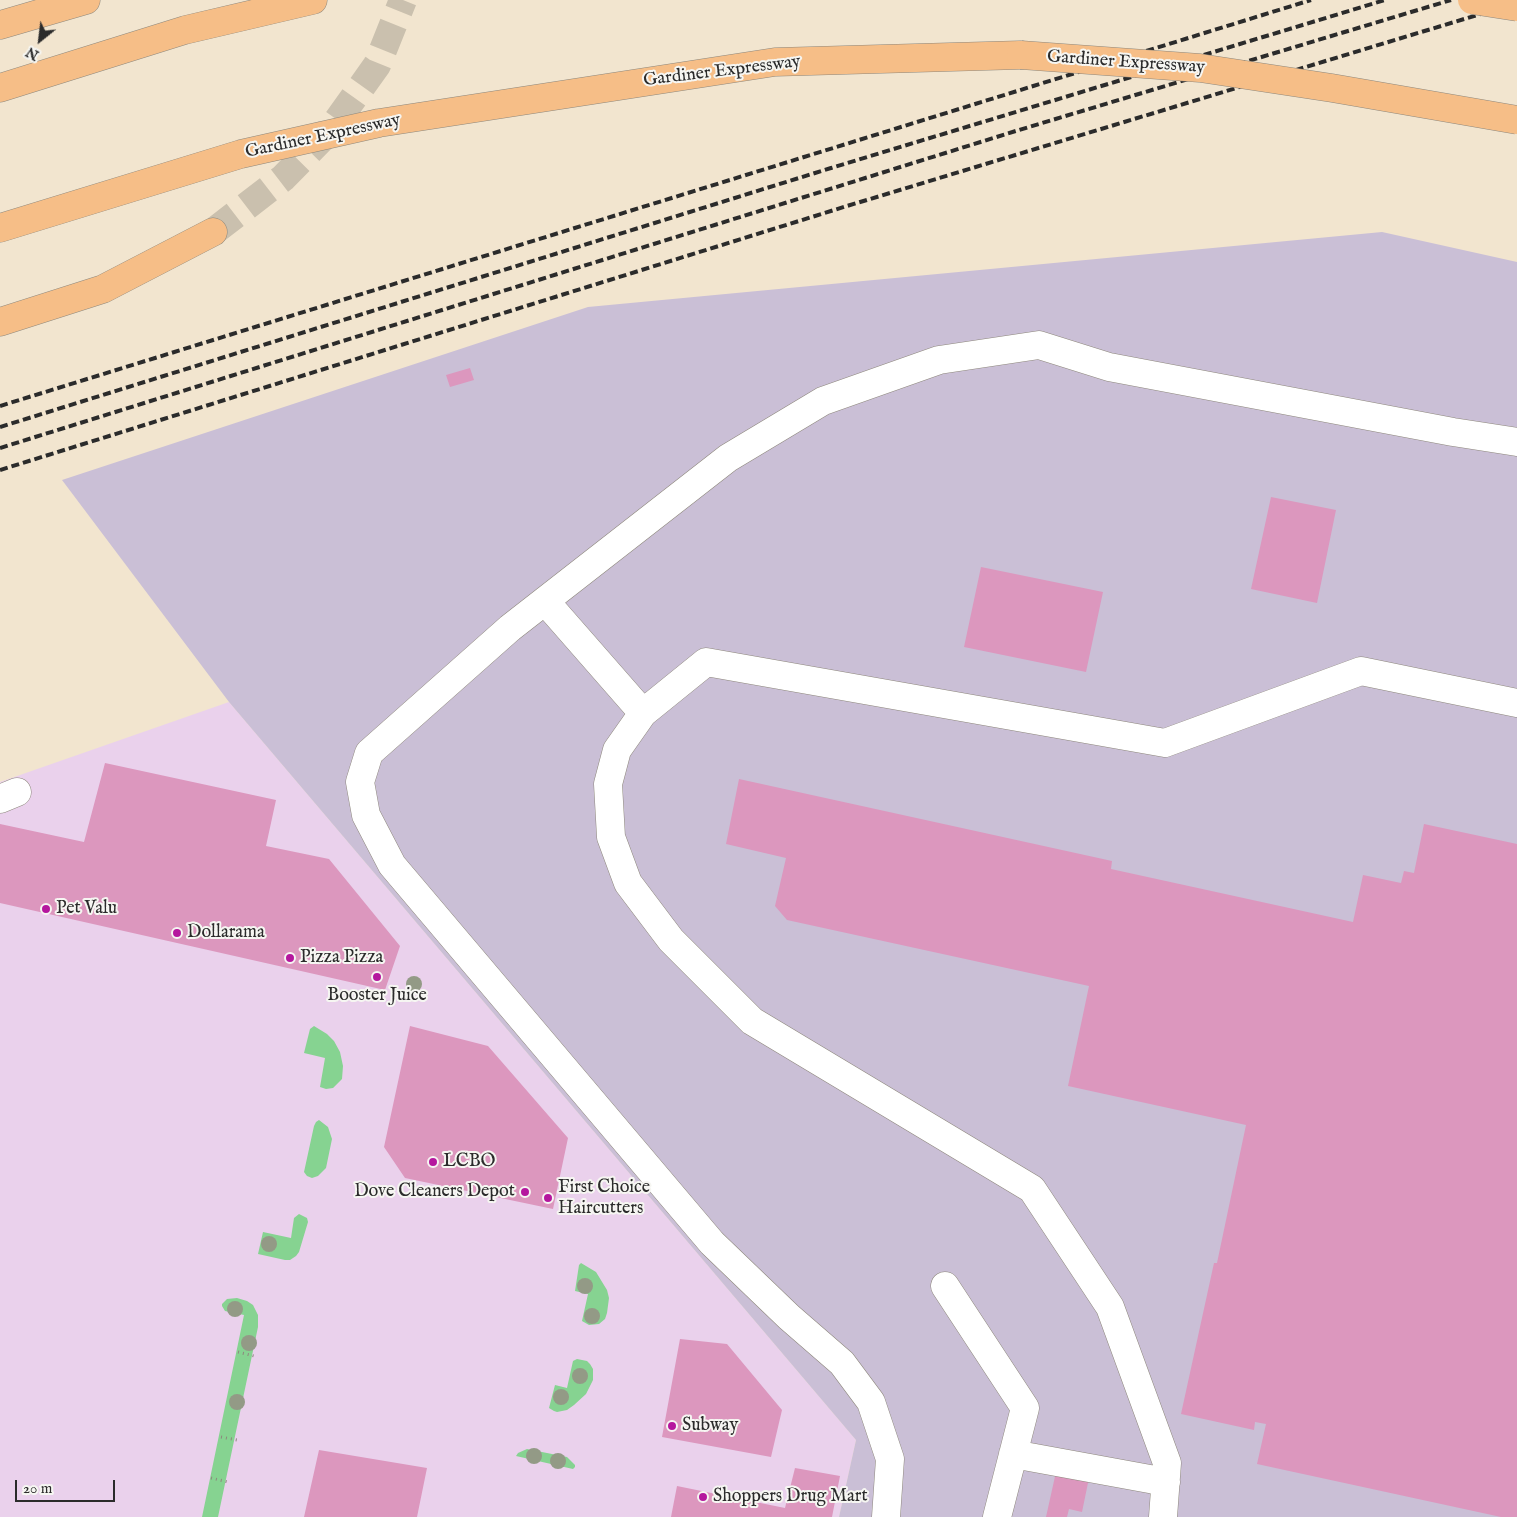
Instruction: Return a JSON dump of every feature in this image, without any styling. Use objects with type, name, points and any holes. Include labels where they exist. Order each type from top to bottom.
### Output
[{"type":"highway","points":[[0,24],[86,0]]},
{"type":"highway","points":[[0,88],[185,30],[313,0]]},
{"type":"highway","points":[[1472,0],[1517,6]]},
{"type":"highway","name":"Gardiner Expressway","points":[[0,228],[241,154],[379,123],[775,62],[1021,55],[1200,68],[1332,88],[1517,120]]},
{"type":"highway","points":[[0,322],[103,289],[213,232]]},
{"type":"lane","points":[[886,1517],[890,1459],[871,1402],[842,1362],[789,1317],[712,1243],[392,866],[366,815],[360,782],[369,753],[510,628],[728,458],[823,401],[939,360],[1039,345],[1109,367],[1517,442]]},
{"type":"lane","points":[[544,601],[643,713]]},
{"type":"lane","points":[[1163,1517],[1168,1463],[1110,1307],[1032,1189],[752,1021],[671,940],[628,883],[611,837],[608,784],[617,750],[643,713],[706,662],[1165,743],[1362,671],[1517,703]]},
{"type":"lane","points":[[945,1286],[1025,1408],[997,1517]]},
{"type":"lane","points":[[1013,1454],[1166,1482]]},
{"type":"path","points":[[238,1352],[254,1356]]},
{"type":"path","points":[[220,1437],[237,1440]]},
{"type":"path","points":[[211,1478],[228,1482]]},
{"type":"shaded area","points":[[1382,232],[1517,262],[1517,1517],[839,1517],[856,1440],[229,702],[62,480],[588,307]]},
{"type":"shaded area","points":[[229,702],[856,1440],[839,1517],[0,1517],[0,782]]},
{"type":"green space","points":[[314,1026],[334,1041],[340,1052],[343,1066],[342,1079],[333,1088],[326,1089],[320,1087],[325,1058],[304,1053],[310,1029]]},
{"type":"green space","points":[[319,1120],[328,1127],[332,1139],[326,1168],[318,1176],[312,1178],[304,1172],[314,1126]]},
{"type":"green space","points":[[299,1214],[307,1218],[308,1222],[296,1256],[290,1260],[285,1260],[258,1254],[263,1232],[291,1238],[294,1218]]},
{"type":"green space","points":[[581,1263],[596,1272],[607,1290],[609,1298],[607,1313],[605,1319],[599,1324],[589,1325],[582,1321],[588,1294],[575,1291],[579,1265]]},
{"type":"green space","points":[[237,1298],[253,1305],[258,1315],[258,1327],[218,1517],[202,1517],[244,1315],[225,1311],[222,1304],[227,1299]]},
{"type":"green space","points":[[577,1359],[587,1361],[590,1364],[593,1369],[593,1380],[586,1394],[574,1405],[567,1410],[554,1411],[549,1408],[555,1385],[567,1388],[573,1361]]},
{"type":"green space","points":[[527,1449],[567,1457],[575,1467],[573,1469],[516,1456]]},
{"type":"building","points":[[470,368],[474,380],[450,387],[446,375]]},
{"type":"building","points":[[1271,497],[1336,510],[1317,603],[1251,589]]},
{"type":"building","points":[[981,567],[1103,592],[1086,672],[964,647]]},
{"type":"building","points":[[105,763],[276,800],[266,846],[329,859],[400,946],[385,990],[0,903],[0,824],[84,842]]},
{"type":"building","points":[[739,779],[1112,861],[1111,869],[1353,922],[1363,875],[1401,883],[1404,871],[1414,873],[1424,824],[1517,844],[1517,1517],[1501,1517],[1257,1464],[1266,1424],[1255,1422],[1254,1430],[1181,1414],[1214,1263],[1217,1263],[1246,1125],[1068,1086],[1089,986],[787,920],[775,906],[786,858],[726,844]]},
{"type":"building","points":[[410,1026],[488,1046],[568,1138],[553,1209],[405,1178],[384,1147]]},
{"type":"building","points":[[680,1339],[727,1344],[782,1410],[771,1457],[662,1437]]},
{"type":"building","points":[[319,1450],[427,1468],[417,1517],[304,1517]]},
{"type":"building","name":"Shoppers Drug Mart","points":[[795,1468],[840,1476],[832,1517],[671,1517],[677,1486],[785,1508]]},
{"type":"building","points":[[1056,1472],[1089,1478],[1082,1512],[1069,1509],[1067,1517],[1046,1517]]},
{"type":"tunnel","points":[[213,232],[283,178],[332,128],[377,65],[403,0]]},
{"type":"railway","points":[[0,406],[1311,0]]},
{"type":"railway","points":[[0,427],[831,168],[1385,0]]},
{"type":"railway","points":[[0,448],[1019,130],[1451,0]]},
{"type":"railway","points":[[0,470],[847,206],[1517,3]]},
{"type":"place","name":"Pet Valu","points":[[46,909]]},
{"type":"place","name":"Dollarama","points":[[177,933]]},
{"type":"place","name":"Pizza Pizza","points":[[290,958]]},
{"type":"place","name":"Booster Juice","points":[[377,977]]},
{"type":"place","name":"LCBO","points":[[433,1162]]},
{"type":"place","name":"Dove Cleaners Depot","points":[[525,1192]]},
{"type":"place","name":"First Choice Haircutters","points":[[548,1198]]},
{"type":"place","name":"Subway","points":[[672,1426]]},
{"type":"place","name":"Shoppers Drug Mart","points":[[703,1497]]}]
